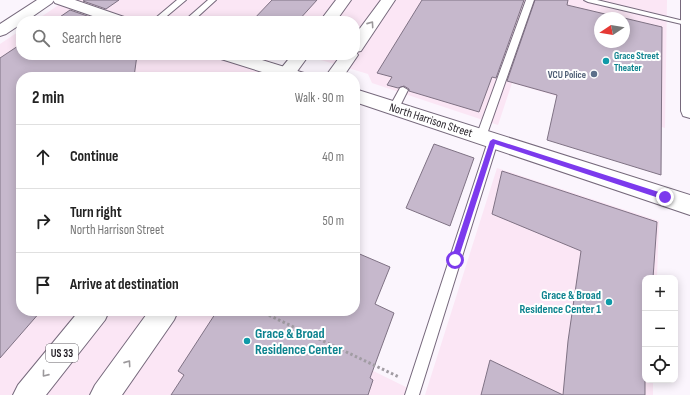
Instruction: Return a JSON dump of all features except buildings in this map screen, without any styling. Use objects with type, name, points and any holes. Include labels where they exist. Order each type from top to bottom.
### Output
[{"type":"street","points":[[22,16],[47,0]]},
{"type":"street","points":[[60,0],[107,16]]},
{"type":"street","points":[[332,16],[344,0]]},
{"type":"street","points":[[360,40],[388,0]]},
{"type":"street","points":[[688,0],[690,111]]},
{"type":"street","points":[[0,30],[16,20]]},
{"type":"street","points":[[242,60],[277,72]]},
{"type":"street","points":[[291,72],[298,60]]},
{"type":"street","points":[[338,72],[346,60]]},
{"type":"street","name":"North Harrison Street","points":[[360,97],[690,205]]},
{"type":"street","name":"US 33","points":[[28,395],[92,316]]},
{"type":"street","points":[[105,395],[161,316]]},
{"type":"lane","points":[[162,16],[182,0]]},
{"type":"lane","points":[[194,16],[212,0]]},
{"type":"lane","points":[[413,390],[487,139],[530,0]]},
{"type":"lane","points":[[588,0],[688,24]]},
{"type":"lane","points":[[394,108],[403,90]]},
{"type":"path","points":[[270,316],[413,390]]},
{"type":"shaded area","points":[[66,0],[667,0],[665,128],[512,83],[498,125],[372,83],[368,74],[321,60],[360,60],[360,16],[42,16]]},
{"type":"shaded area","points":[[16,33],[16,60],[269,60],[258,72],[16,72],[16,316],[262,316],[422,395],[0,395],[0,44]]},
{"type":"shaded area","points":[[497,168],[659,221],[657,275],[642,275],[642,383],[653,383],[653,395],[425,395]]},
{"type":"place","name":"Grace Street Theater","points":[[606,61]]},
{"type":"place","name":"VCU Police","points":[[594,74]]},
{"type":"place","name":"Grace & Broad Residence Center 1","points":[[609,302]]},
{"type":"place","name":"Grace & Broad Residence Center","points":[[247,341]]},
{"type":"route","points":[[455,260],[493,141],[665,197]]}]
